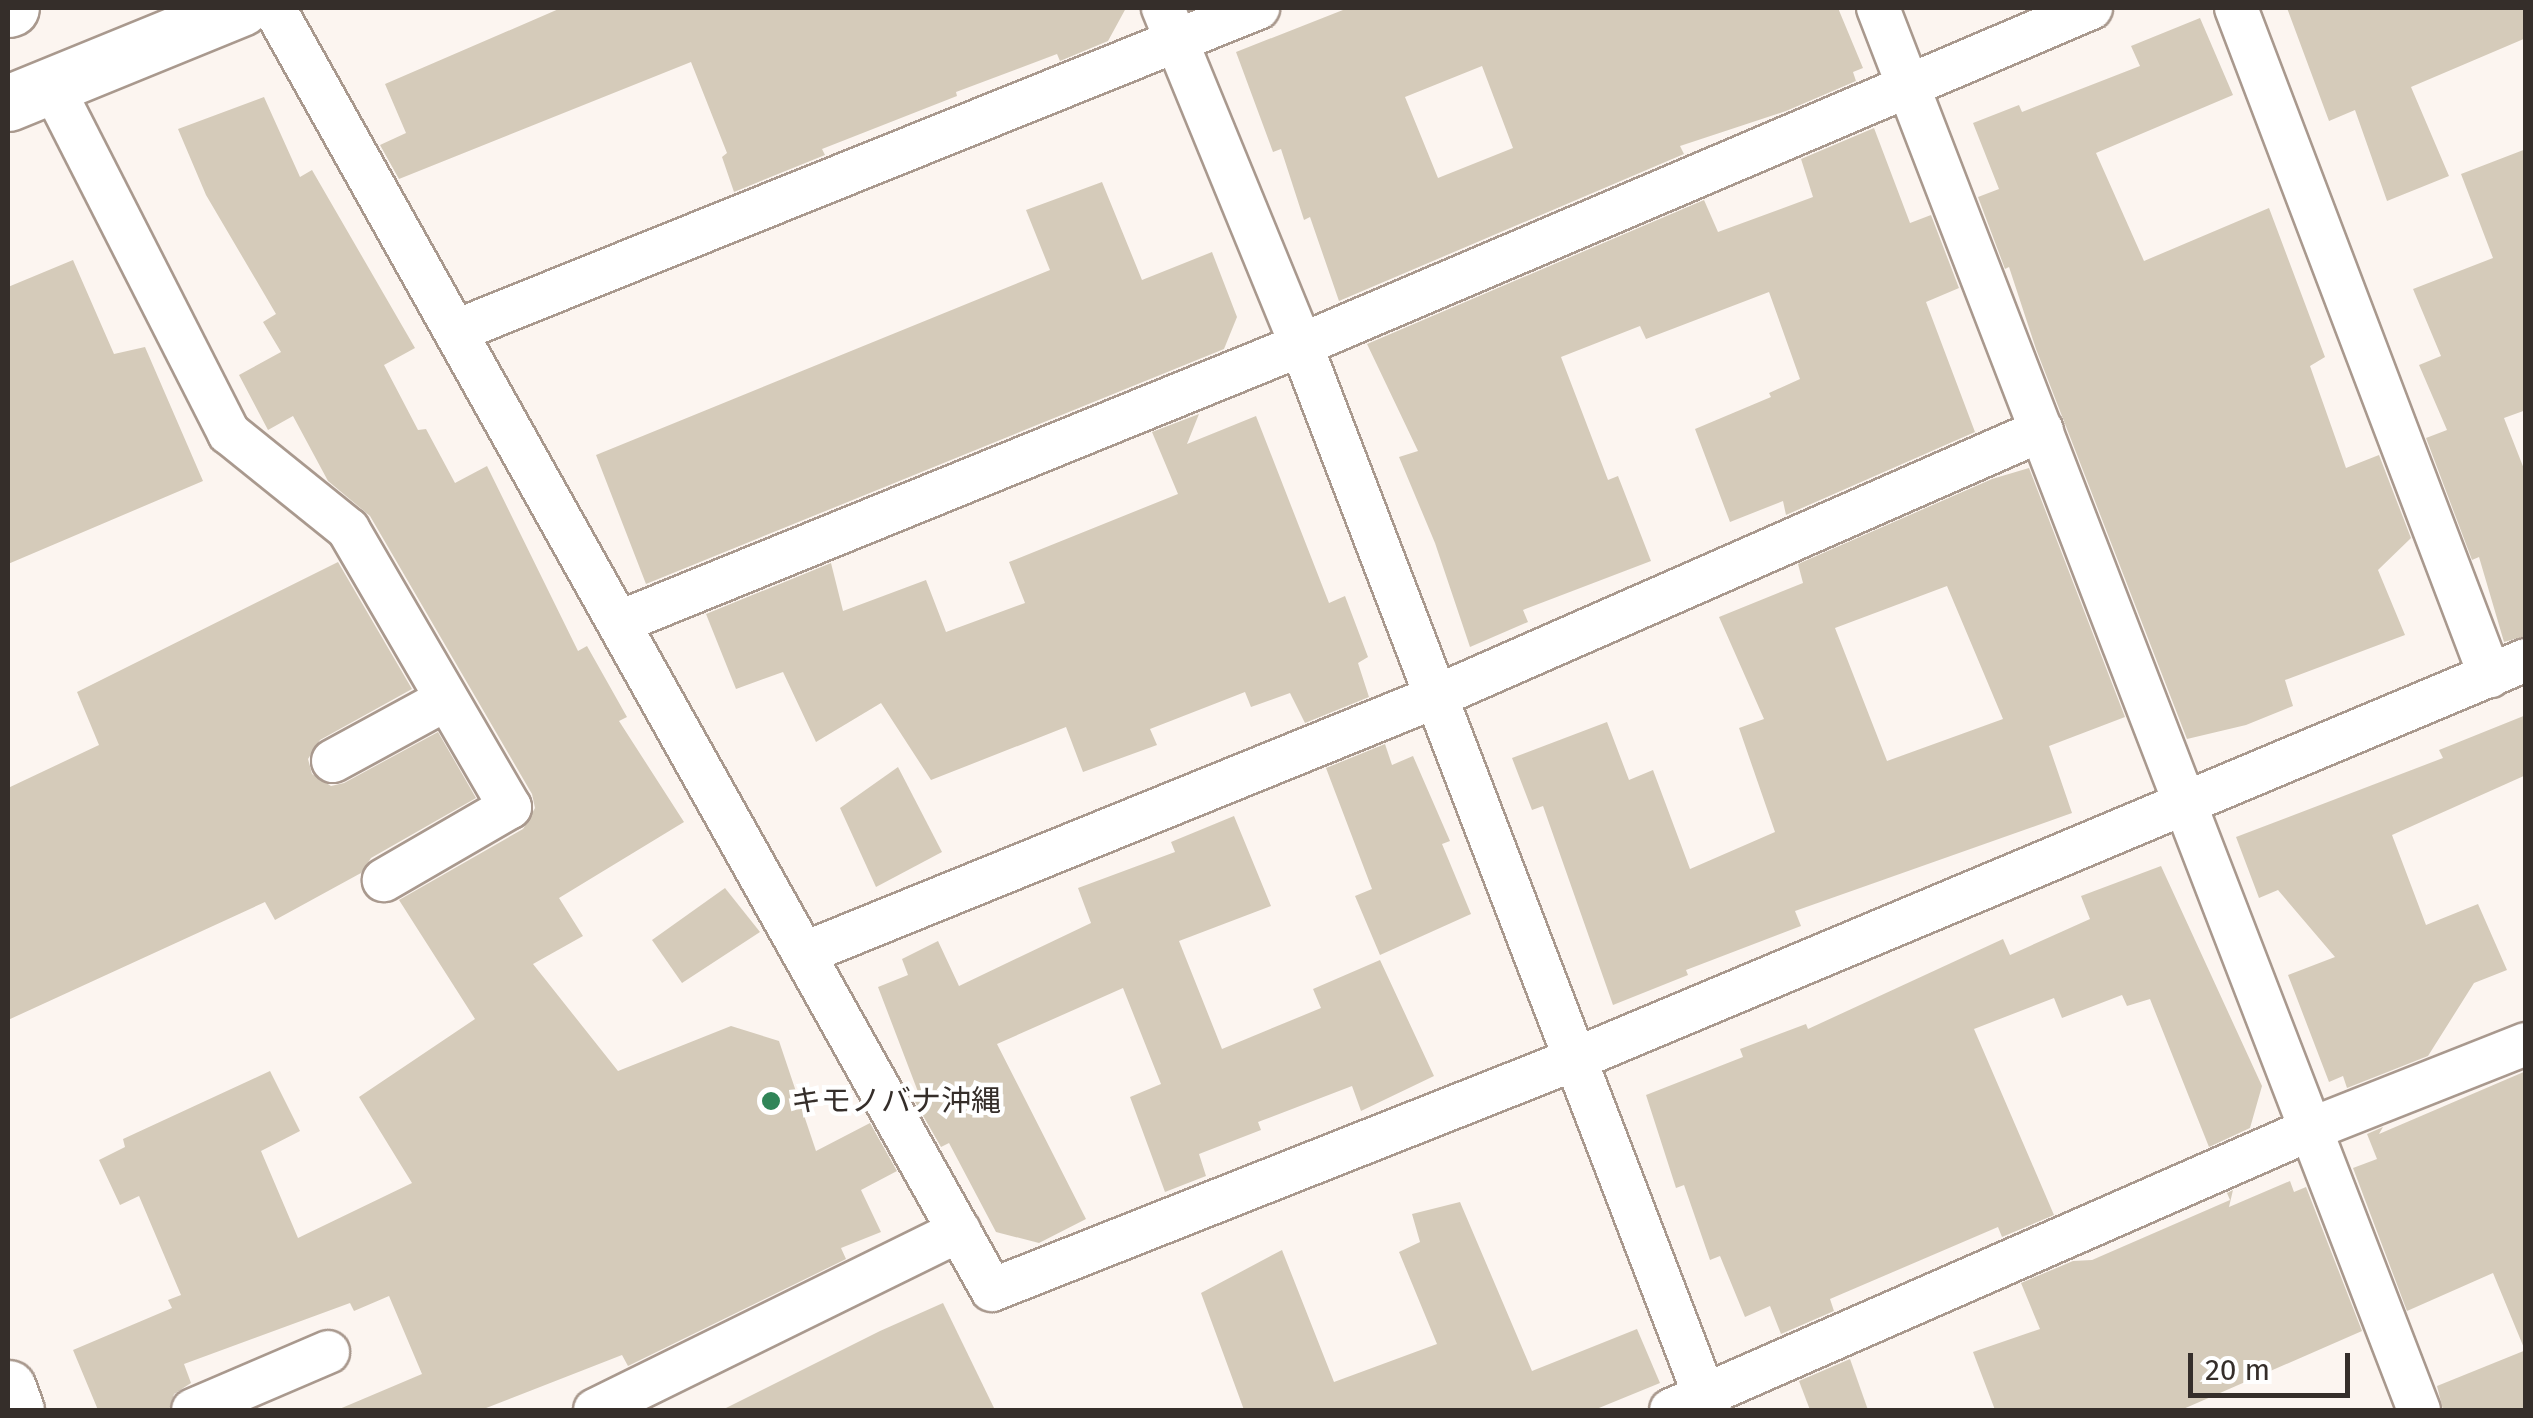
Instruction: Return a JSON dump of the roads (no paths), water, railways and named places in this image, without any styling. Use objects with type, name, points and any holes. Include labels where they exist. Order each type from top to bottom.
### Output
[{"type":"main road","points":[[30,93],[241,8]]},
{"type":"main road","points":[[8,1388],[16,1410]]},
{"type":"street","points":[[274,8],[992,1290],[1573,1060],[2187,806],[2508,668],[2236,8]]},
{"type":"street","points":[[456,331],[1170,25],[1258,8]]},
{"type":"street","points":[[1878,8],[2419,1410]]},
{"type":"street","points":[[620,622],[1301,345],[2091,8]]},
{"type":"street","points":[[1170,25],[1301,345],[1573,1060],[1695,1406],[2311,1129],[2526,1044]]},
{"type":"street","points":[[30,93],[228,433],[348,529],[510,807],[384,880]]},
{"type":"street","points":[[806,953],[1435,697],[2042,430]]},
{"type":"street","points":[[333,761],[446,700]]},
{"type":"street","points":[[595,1410],[959,1231]]},
{"type":"street","points":[[193,1410],[328,1352]]},
{"type":"place","name":"キモノバナ沖縄","points":[[771,1101]]}]
